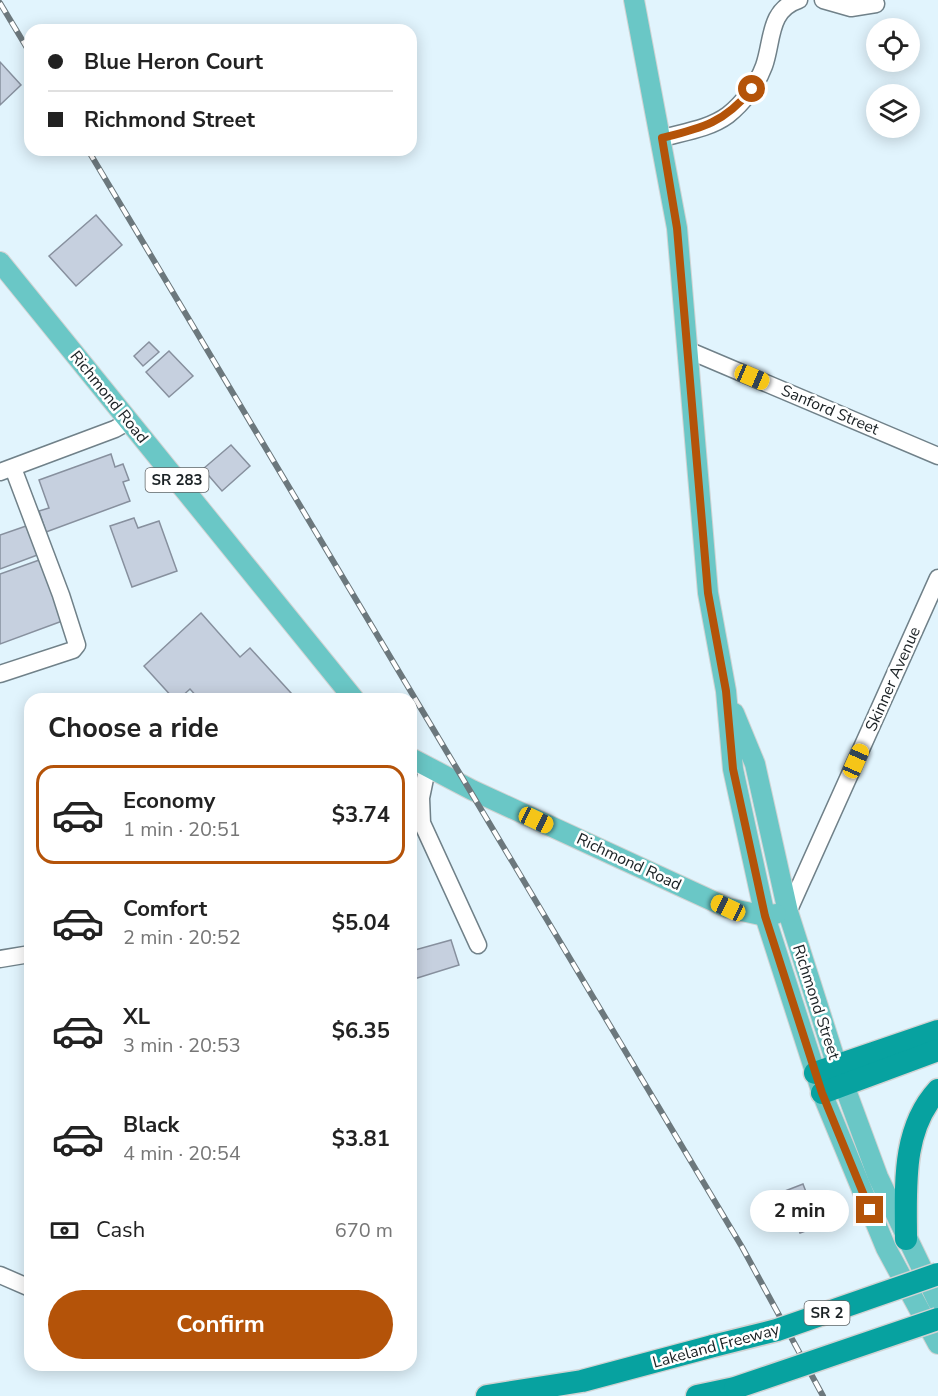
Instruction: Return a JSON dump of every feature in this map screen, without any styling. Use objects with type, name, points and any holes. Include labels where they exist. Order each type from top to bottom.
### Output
[{"type":"highway","points":[[830,1079],[938,1031]]},
{"type":"highway","points":[[830,1079],[938,1050]]},
{"type":"highway","points":[[906,1239],[906,1167],[922,1112],[938,1090]]},
{"type":"highway","name":"Lakeland Freeway","points":[[488,1396],[582,1381],[777,1330],[938,1274]]},
{"type":"highway","name":"SR 2","points":[[697,1396],[735,1388],[938,1319]]},
{"type":"main road","name":"Richmond Street","points":[[634,0],[662,138],[677,228],[690,351],[708,593],[726,691],[733,769],[765,916],[830,1079],[886,1248],[938,1344]]},
{"type":"main road","name":"Richmond Road","points":[[0,262],[349,693]]},
{"type":"main road","name":"Richmond Street","points":[[726,691],[755,764],[788,912],[830,1079],[938,1302]]},
{"type":"main road","name":"Richmond Road","points":[[419,763],[728,908],[765,916],[788,912]]},
{"type":"street","points":[[662,138],[709,125],[734,109],[752,89],[763,68],[775,19],[785,7],[799,0]]},
{"type":"street","points":[[823,0],[851,8],[876,3]]},
{"type":"street","name":"Sanford Street","points":[[690,351],[938,456]]},
{"type":"street","points":[[0,674],[73,650],[77,645],[65,606],[7,470],[115,429],[129,421]]},
{"type":"street","name":"Skinner Avenue","points":[[788,912],[938,578]]},
{"type":"street","points":[[419,763],[422,823],[478,945]]},
{"type":"street","points":[[0,959],[24,955]]},
{"type":"street","points":[[0,1275],[24,1285]]},
{"type":"building","points":[[0,62],[21,85],[0,105]]},
{"type":"building","points":[[96,215],[122,245],[76,286],[49,256]]},
{"type":"building","points":[[149,342],[159,352],[143,366],[134,356]]},
{"type":"building","points":[[169,351],[193,376],[169,397],[146,372]]},
{"type":"building","points":[[231,445],[250,466],[222,491],[203,469]]},
{"type":"building","points":[[111,454],[115,467],[123,464],[129,480],[123,482],[130,501],[46,532],[39,511],[49,508],[39,480]]},
{"type":"building","points":[[134,518],[138,528],[159,521],[177,571],[132,587],[110,526]]},
{"type":"building","points":[[29,525],[40,554],[0,569],[0,535]]},
{"type":"building","points":[[42,559],[65,620],[0,644],[0,574]]},
{"type":"building","points":[[201,613],[240,657],[250,648],[291,693],[194,693],[190,689],[186,693],[169,693],[144,666]]},
{"type":"building","points":[[451,940],[459,965],[417,978],[417,949]]},
{"type":"building","points":[[803,1184],[819,1226],[800,1233],[785,1191]]},
{"type":"railway","points":[[0,3],[24,43]]},
{"type":"railway","points":[[92,156],[412,693]]},
{"type":"railway","points":[[417,702],[742,1247],[823,1396]]},
{"type":"route","points":[[752,89],[734,109],[719,121],[662,138],[677,228],[690,351],[708,593],[726,691],[733,769],[765,916],[822,1093],[870,1210]]}]
